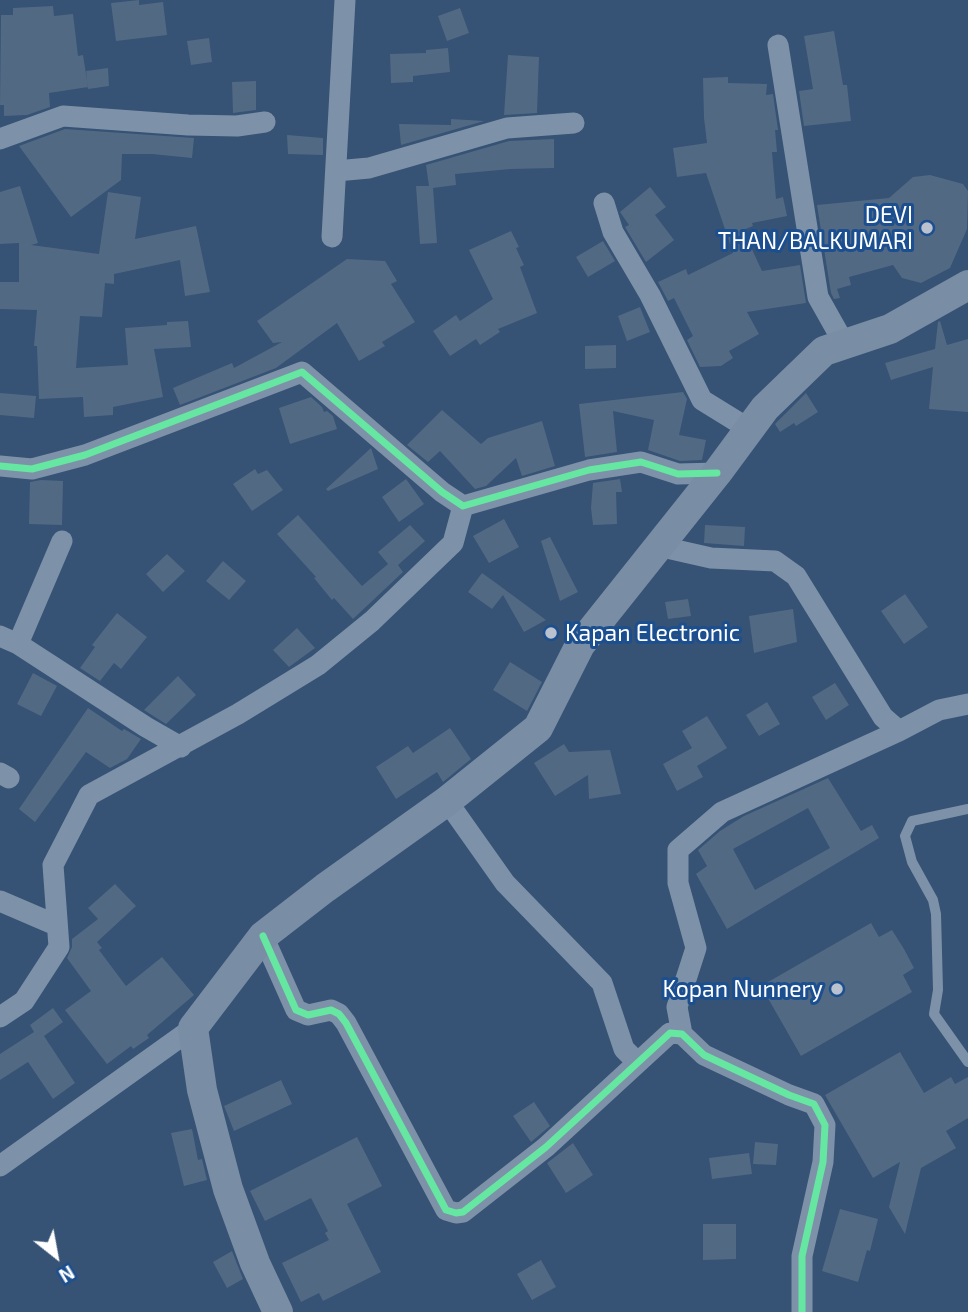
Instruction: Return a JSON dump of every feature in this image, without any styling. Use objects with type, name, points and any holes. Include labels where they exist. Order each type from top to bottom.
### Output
[{"type":"main road","points":[[278,1312],[228,1189],[202,1090],[193,1028],[263,936],[447,800],[538,728],[580,645],[765,408],[824,351],[890,330],[968,285]]},
{"type":"street","points":[[332,237],[345,0]]},
{"type":"street","points":[[778,45],[818,297],[845,345]]},
{"type":"street","points":[[0,139],[63,116],[188,125],[237,126],[265,122]]},
{"type":"street","points":[[336,171],[369,168],[507,128],[574,123]]},
{"type":"street","points":[[604,203],[613,232],[650,295],[702,400],[748,429]]},
{"type":"street","points":[[0,466],[32,469],[85,455],[302,372],[442,492],[463,506],[589,470],[641,462],[678,474],[716,473]]},
{"type":"street","points":[[0,1017],[24,1001],[59,947],[53,865],[89,795],[181,747],[318,665],[372,621],[453,543],[463,506]]},
{"type":"street","points":[[62,541],[9,640],[181,747]]},
{"type":"street","points":[[658,546],[711,558],[775,561],[796,576],[883,717],[900,730]]},
{"type":"street","points":[[679,1033],[677,1007],[696,948],[678,883],[678,850],[722,812],[939,710],[968,704]]},
{"type":"street","points":[[447,800],[505,883],[602,983],[624,1049],[637,1062]]},
{"type":"street","points":[[0,901],[56,925]]},
{"type":"street","points":[[263,936],[296,1010],[307,1015],[331,1010],[339,1014],[346,1023],[446,1210],[463,1212],[546,1147],[670,1033],[679,1033],[704,1055],[814,1104],[825,1125],[823,1162],[802,1256],[802,1312]]},
{"type":"street","points":[[0,1166],[193,1028]]},
{"type":"lane","points":[[968,808],[912,821],[905,836],[912,862],[933,901],[936,914],[938,990],[934,1014],[968,1062]]},
{"type":"building","points":[[139,0],[139,5],[163,2],[167,35],[116,41],[111,3]]},
{"type":"building","points":[[53,6],[54,16],[73,14],[78,56],[83,55],[88,87],[49,93],[50,107],[27,115],[4,116],[4,105],[0,105],[1,15],[13,15],[13,8]]},
{"type":"building","points":[[460,8],[469,33],[447,41],[438,16]]},
{"type":"building","points":[[834,31],[843,85],[847,85],[851,121],[804,126],[799,91],[813,89],[804,36]]},
{"type":"building","points":[[209,38],[212,62],[191,65],[187,41]]},
{"type":"building","points":[[448,48],[450,72],[413,76],[413,82],[391,83],[390,54],[426,53],[426,50]]},
{"type":"building","points":[[508,55],[539,57],[537,113],[504,115]]},
{"type":"building","points":[[108,68],[109,86],[88,89],[86,71]]},
{"type":"building","points":[[728,77],[728,83],[767,84],[766,95],[773,94],[778,130],[775,130],[777,152],[772,152],[776,199],[783,197],[787,216],[752,223],[753,226],[743,230],[762,271],[800,265],[806,303],[747,312],[759,334],[729,351],[733,358],[721,366],[700,367],[687,340],[693,336],[674,298],[668,301],[658,282],[686,269],[688,275],[733,253],[706,173],[677,177],[673,148],[707,143],[703,78]]},
{"type":"building","points":[[256,81],[256,110],[233,113],[232,82]]},
{"type":"building","points":[[451,119],[484,121],[401,145],[399,124],[451,125]]},
{"type":"building","points":[[65,129],[194,138],[192,158],[122,154],[121,180],[71,217],[19,146]]},
{"type":"building","points":[[287,135],[323,138],[323,155],[288,154]]},
{"type":"building","points":[[554,139],[554,168],[455,174],[456,185],[433,188],[437,243],[420,244],[416,186],[429,186],[426,165],[509,141]]},
{"type":"building","points":[[930,175],[963,184],[968,191],[967,229],[950,268],[921,283],[902,278],[893,265],[849,277],[851,285],[837,289],[840,298],[834,299],[817,205],[889,198],[913,177]]},
{"type":"building","points":[[20,186],[38,243],[31,245],[99,254],[108,192],[141,197],[135,239],[196,226],[210,292],[185,296],[180,260],[114,274],[114,284],[105,283],[102,317],[80,316],[76,368],[128,365],[125,328],[188,321],[191,347],[154,349],[163,397],[113,407],[113,415],[84,417],[83,397],[39,399],[37,346],[34,346],[37,310],[0,309],[0,282],[19,282],[19,243],[0,244],[0,192]]},
{"type":"building","points":[[650,187],[666,207],[655,215],[674,240],[646,262],[625,227],[629,225],[620,212]]},
{"type":"building","points":[[511,231],[519,247],[516,248],[524,265],[520,267],[537,313],[498,329],[500,332],[480,345],[476,339],[450,356],[433,331],[456,315],[460,321],[493,299],[469,250]]},
{"type":"building","points":[[603,241],[615,261],[588,277],[576,257]]},
{"type":"building","points":[[347,259],[385,261],[397,281],[391,284],[415,322],[382,342],[385,346],[359,361],[337,323],[276,368],[180,405],[173,388],[232,363],[234,368],[282,342],[273,343],[257,321]]},
{"type":"building","points":[[640,307],[650,332],[627,341],[618,316]]},
{"type":"building","points":[[940,321],[947,345],[968,339],[968,412],[929,409],[933,367],[891,380],[885,363],[935,349]]},
{"type":"building","points":[[616,345],[616,368],[585,369],[585,346]]},
{"type":"building","points":[[683,392],[687,399],[679,435],[706,440],[702,460],[680,461],[648,450],[654,420],[613,411],[617,452],[585,457],[579,404]]},
{"type":"building","points":[[0,393],[36,396],[34,418],[0,415]]},
{"type":"building","points":[[806,393],[818,412],[796,426],[794,423],[780,432],[775,424]]},
{"type":"building","points":[[311,397],[324,412],[327,411],[333,416],[337,429],[290,444],[279,408]]},
{"type":"building","points":[[442,410],[481,444],[488,438],[542,421],[555,466],[522,476],[516,458],[486,486],[475,489],[440,451],[428,462],[407,445]]},
{"type":"building","points":[[371,448],[378,469],[328,491],[326,489]]},
{"type":"building","points":[[255,469],[258,474],[267,470],[283,490],[252,511],[233,484]]},
{"type":"building","points":[[406,479],[424,504],[399,522],[382,497]]},
{"type":"building","points":[[620,479],[622,492],[616,492],[617,524],[593,525],[593,483]]},
{"type":"building","points":[[63,481],[62,525],[29,524],[30,482]]},
{"type":"building","points":[[298,515],[362,586],[388,564],[378,552],[410,525],[425,541],[398,565],[403,572],[353,619],[334,598],[332,600],[314,578],[316,577],[277,534]]},
{"type":"building","points":[[504,519],[519,547],[489,563],[473,536]]},
{"type":"building","points":[[705,525],[745,527],[744,546],[704,543]]},
{"type":"building","points":[[550,537],[578,592],[560,601],[541,541]]},
{"type":"building","points":[[167,554],[185,571],[163,592],[146,574]]},
{"type":"building","points":[[223,561],[246,581],[229,600],[206,581]]},
{"type":"building","points":[[482,573],[546,620],[524,632],[503,595],[492,609],[468,592]]},
{"type":"building","points":[[905,594],[928,627],[904,644],[881,611]]},
{"type":"building","points":[[688,599],[691,616],[668,619],[665,602]]},
{"type":"building","points":[[793,609],[797,642],[754,653],[749,616]]},
{"type":"building","points":[[117,613],[147,637],[121,669],[114,663],[100,681],[80,668],[95,647],[92,645]]},
{"type":"building","points":[[297,628],[315,648],[289,667],[273,650]]},
{"type":"building","points":[[510,662],[542,682],[527,711],[493,690]]},
{"type":"building","points":[[33,673],[57,686],[41,716],[17,704]]},
{"type":"building","points":[[178,676],[196,695],[166,724],[144,710]]},
{"type":"building","points":[[835,683],[849,705],[826,720],[812,697]]},
{"type":"building","points":[[767,702],[780,724],[759,736],[746,715]]},
{"type":"building","points":[[88,708],[122,731],[124,729],[141,739],[127,759],[110,768],[86,752],[35,822],[19,809]]},
{"type":"building","points":[[707,716],[727,748],[697,766],[703,777],[677,791],[663,764],[692,748],[682,731]]},
{"type":"building","points":[[450,728],[471,759],[443,782],[437,772],[396,799],[376,767],[408,746],[413,753]]},
{"type":"building","points":[[564,744],[569,752],[610,750],[621,794],[589,799],[588,775],[555,796],[534,763]]},
{"type":"building","points":[[828,778],[861,831],[872,825],[879,838],[727,929],[696,874],[707,866],[698,850],[720,831],[744,816]],"holes":[[[808,808],[830,848],[755,890],[733,849]]]},
{"type":"building","points":[[115,884],[136,906],[97,942],[102,948],[99,950],[126,986],[162,957],[194,995],[147,1035],[149,1038],[133,1049],[131,1046],[107,1064],[65,1010],[91,991],[67,958],[72,939],[98,919],[88,908]]},
{"type":"building","name":"Kopan Nunnery","points":[[871,923],[879,937],[892,930],[904,949],[914,968],[903,975],[912,992],[801,1056],[761,986]]},
{"type":"building","points":[[53,1008],[63,1022],[44,1036],[75,1083],[53,1099],[28,1062],[0,1080],[0,1054],[34,1032],[30,1025]]},
{"type":"building","points":[[900,1052],[924,1093],[951,1077],[955,1084],[968,1077],[968,1118],[946,1131],[956,1148],[921,1168],[905,1234],[889,1207],[900,1162],[873,1178],[825,1095]]},
{"type":"building","points":[[281,1080],[292,1104],[234,1131],[224,1106]]},
{"type":"building","points":[[534,1102],[550,1126],[531,1142],[513,1116]]},
{"type":"building","points":[[192,1129],[198,1160],[202,1159],[207,1180],[184,1186],[171,1133]]},
{"type":"building","points":[[357,1137],[382,1186],[347,1204],[381,1272],[323,1301],[319,1293],[301,1302],[282,1263],[329,1240],[325,1233],[328,1231],[311,1198],[265,1221],[250,1191]]},
{"type":"building","points":[[755,1142],[778,1144],[776,1165],[753,1164]]},
{"type":"building","points":[[573,1143],[593,1175],[566,1193],[547,1163]]},
{"type":"building","points":[[749,1153],[752,1174],[712,1179],[709,1158]]},
{"type":"building","points":[[840,1209],[878,1219],[858,1282],[822,1271]]},
{"type":"building","points":[[703,1224],[736,1224],[736,1259],[703,1260]]},
{"type":"building","points":[[232,1251],[243,1279],[227,1288],[213,1262]]},
{"type":"building","points":[[541,1260],[556,1287],[532,1300],[517,1274]]},
{"type":"cycle path","points":[[0,466],[32,469],[85,455],[302,372],[442,492],[463,506],[589,470],[641,462],[678,474],[717,473]]},
{"type":"cycle path","points":[[263,936],[296,1010],[308,1015],[331,1010],[339,1014],[346,1023],[446,1210],[463,1212],[546,1147],[670,1033],[682,1034],[704,1055],[814,1104],[825,1125],[823,1162],[802,1256],[802,1312]]},
{"type":"place","name":"DEVI THAN/BALKUMARI","points":[[927,228]]},
{"type":"place","name":"Kapan Electronic","points":[[551,633]]},
{"type":"place","name":"Kopan Nunnery","points":[[837,989]]}]
